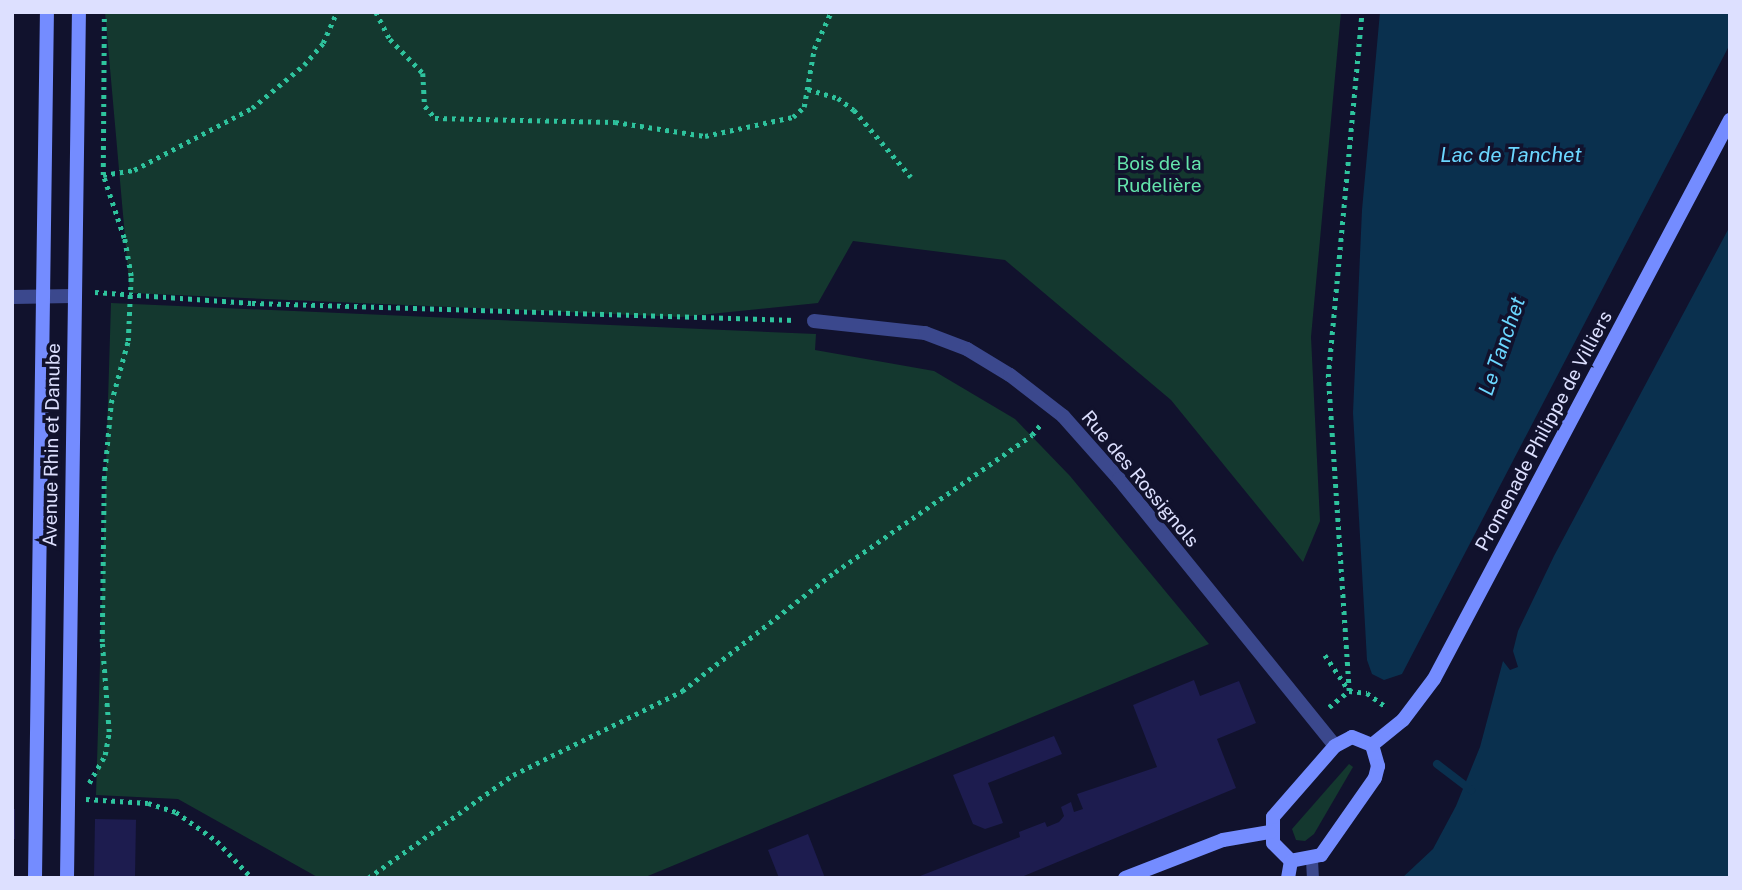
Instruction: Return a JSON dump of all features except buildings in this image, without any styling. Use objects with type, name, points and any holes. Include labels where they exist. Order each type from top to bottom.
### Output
[{"type":"street","name":"Avenue Rhin et Danube","points":[[35,878],[47,12]]},
{"type":"street","name":"Avenue Rhin et Danube","points":[[67,878],[79,12]]},
{"type":"street","name":"Promenade Philippe de Villiers","points":[[1372,745],[1403,720],[1434,679],[1730,121]]},
{"type":"street","points":[[12,297],[73,296]]},
{"type":"street","name":"Rue des Rossignols","points":[[814,321],[925,333],[967,349],[1010,375],[1053,409],[1119,479],[1258,656],[1335,746]]},
{"type":"street","points":[[1352,737],[1372,745],[1378,766],[1374,778],[1327,847],[1312,860],[1291,861],[1277,850],[1270,832],[1273,817],[1335,746],[1352,737]]},
{"type":"street","points":[[1125,878],[1223,839],[1270,832]]},
{"type":"street","points":[[1288,878],[1291,861]]},
{"type":"lane","points":[[1312,860],[1314,878]]},
{"type":"path","points":[[68,798],[82,791],[94,776],[108,732],[102,642],[104,479],[111,403],[125,361],[130,293],[129,259],[103,175],[104,12]]},
{"type":"path","points":[[103,175],[134,170],[252,108],[304,65],[323,43],[337,12]]},
{"type":"path","points":[[376,12],[390,39],[423,73],[425,106],[435,118],[615,122],[705,136],[793,117],[804,107],[814,49],[831,12]]},
{"type":"path","points":[[1349,691],[1328,377],[1362,12]]},
{"type":"path","points":[[808,89],[838,98],[854,110],[911,177]]},
{"type":"path","points":[[73,296],[130,293],[240,303],[814,321]]},
{"type":"path","points":[[368,878],[513,775],[682,691],[835,572],[1032,435],[1053,409]]},
{"type":"path","points":[[1325,655],[1349,691]]},
{"type":"path","points":[[1321,713],[1349,691],[1367,693],[1390,710]]},
{"type":"path","points":[[68,798],[165,808],[199,827],[252,878]]},
{"type":"green space","name":"Bois de la Rudelière","points":[[105,12],[1341,12],[1311,337],[1320,521],[1303,562],[1171,400],[1005,260],[853,241],[818,303],[681,317],[130,293]]},
{"type":"green space","points":[[111,303],[816,334],[815,350],[934,371],[1015,419],[1070,476],[1209,644],[643,878],[319,878],[178,799],[96,795]]},
{"type":"green space","points":[[12,434],[14,802],[12,802]]},
{"type":"green space","points":[[1349,764],[1353,767],[1314,834],[1305,841],[1296,840],[1292,829]]},
{"type":"water","name":"Lac de Tanchet","points":[[1380,12],[1730,12],[1730,44],[1402,674],[1384,680],[1372,674],[1367,660],[1353,413],[1362,210]]},
{"type":"water","points":[[1730,226],[1730,878],[1402,878],[1433,849],[1456,806],[1480,747],[1503,661],[1510,670],[1518,667],[1513,651],[1518,631],[1554,556]]},
{"type":"waterway","name":"Le Tanchet","points":[[1437,764],[1471,790]]}]
